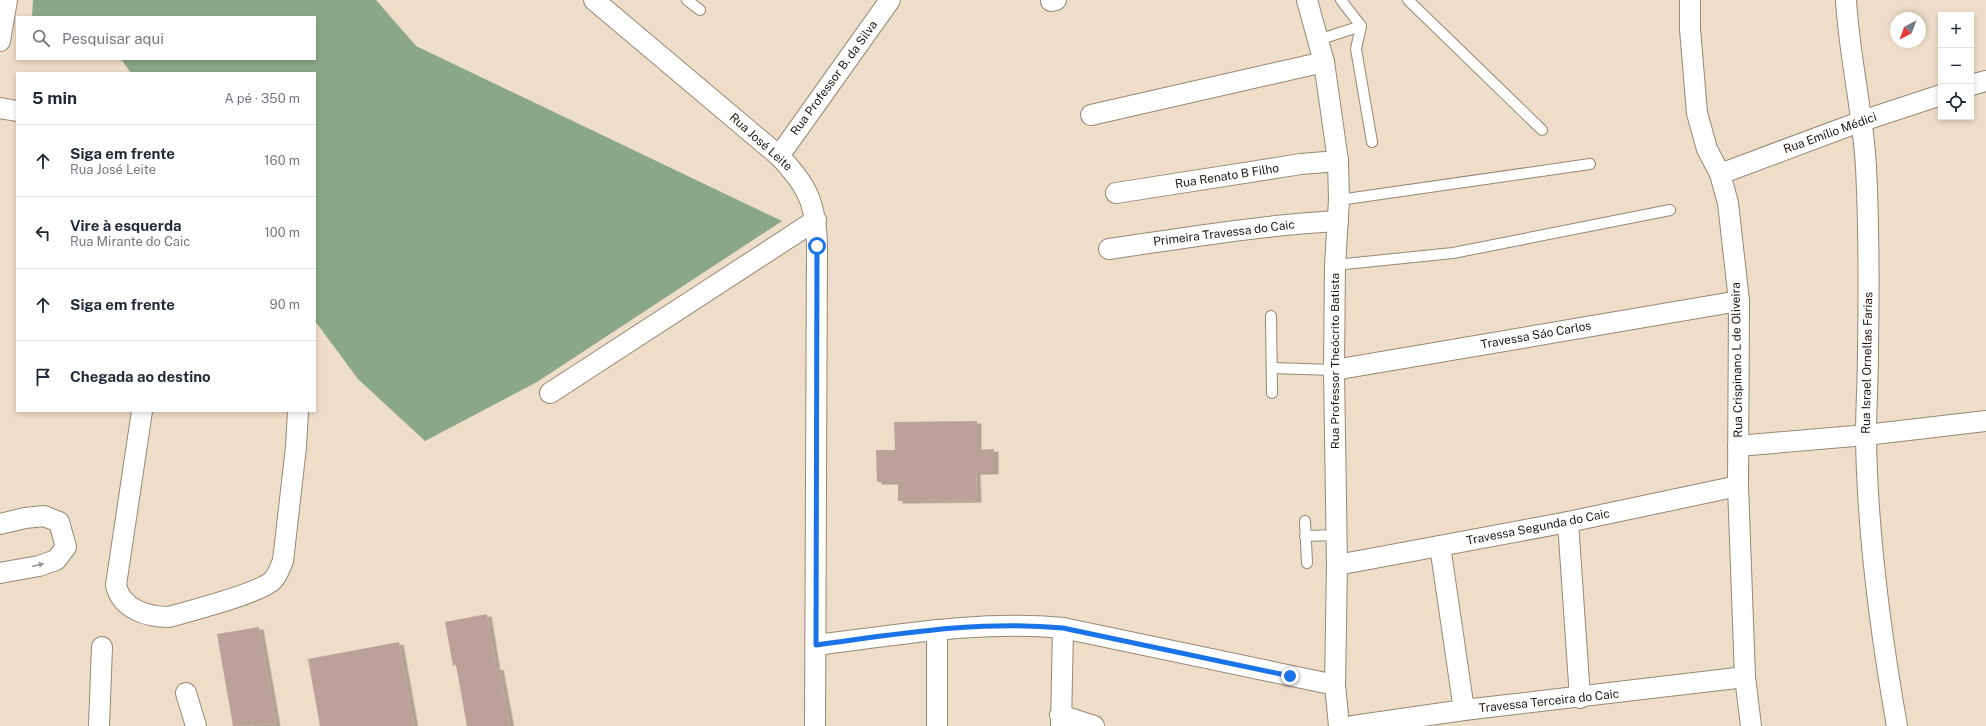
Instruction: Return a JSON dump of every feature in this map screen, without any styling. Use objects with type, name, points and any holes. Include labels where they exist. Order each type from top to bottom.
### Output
[{"type":"street","points":[[0,41],[7,0]]},
{"type":"street","name":"Rua José Leite","points":[[594,0],[779,156],[797,175],[805,188],[816,220],[816,645],[814,726]]},
{"type":"street","name":"Rua Professor B. da Silva","points":[[779,156],[890,0]]},
{"type":"street","name":"Rua Professor Theócrito Batista","points":[[1307,0],[1324,62],[1338,161],[1339,200],[1335,266],[1334,370],[1337,535],[1335,685],[1339,726]]},
{"type":"street","name":"Rua Crispinano L de Oliveira","points":[[1690,0],[1690,28],[1697,113],[1707,149],[1720,174],[1731,222],[1739,301],[1738,486],[1745,678],[1751,726]]},
{"type":"street","name":"Rua Israel Ornellas Farias","points":[[1846,0],[1848,32],[1862,121],[1866,166],[1869,272],[1866,435],[1873,565],[1883,647],[1897,726]]},
{"type":"street","points":[[1091,115],[1324,62]]},
{"type":"street","points":[[1974,85],[1986,81]]},
{"type":"street","name":"Rua Emílio Médici","points":[[1720,174],[1862,121],[1938,96]]},
{"type":"street","points":[[0,108],[16,111]]},
{"type":"street","name":"Rua Renato B Filho","points":[[1116,193],[1301,164],[1338,161]]},
{"type":"street","points":[[550,393],[816,220]]},
{"type":"street","name":"Primeira Travessa do Caic","points":[[1110,248],[1210,234],[1338,221]]},
{"type":"street","name":"Travessa Sáo Carlos","points":[[1334,370],[1739,301]]},
{"type":"street","points":[[142,412],[116,585],[118,595],[127,605],[154,617],[169,617],[241,594],[273,581],[283,561],[296,448],[298,412]]},
{"type":"street","points":[[1738,446],[1866,435],[1986,421]]},
{"type":"street","name":"Travessa Segunda do Caic","points":[[1337,565],[1568,522],[1738,486]]},
{"type":"street","points":[[0,524],[25,518],[44,516],[59,522],[66,546],[56,560],[39,566],[0,573]]},
{"type":"street","points":[[1568,522],[1580,698]]},
{"type":"street","points":[[1440,546],[1464,710]]},
{"type":"street","points":[[816,645],[988,625],[1032,625],[1063,628],[1335,685]]},
{"type":"street","points":[[1063,628],[1060,720],[1094,726]]},
{"type":"street","points":[[937,630],[937,726]]},
{"type":"street","points":[[99,726],[102,647]]},
{"type":"street","name":"Travessa Terceira do Caic","points":[[1353,726],[1464,710],[1580,698],[1745,678]]},
{"type":"street","points":[[186,693],[196,726]]},
{"type":"lane","points":[[688,0],[700,10]]},
{"type":"lane","points":[[1341,0],[1361,26],[1356,49],[1372,142]]},
{"type":"lane","points":[[1408,0],[1542,130]]},
{"type":"lane","points":[[1318,40],[1361,26]]},
{"type":"lane","points":[[1339,200],[1590,164]]},
{"type":"lane","points":[[1335,266],[1453,253],[1670,210]]},
{"type":"lane","points":[[1272,316],[1272,393]]},
{"type":"lane","points":[[1272,368],[1334,370]]},
{"type":"lane","points":[[1305,521],[1306,563]]},
{"type":"lane","points":[[1305,536],[1337,535]]},
{"type":"green space","points":[[33,0],[376,0],[416,46],[782,221],[537,382],[425,441],[358,379],[316,322],[316,72],[130,72],[122,60],[316,60],[316,16],[32,16]]},
{"type":"building","points":[[977,421],[977,450],[994,449],[994,472],[976,472],[977,500],[898,501],[898,482],[877,482],[876,450],[895,450],[894,422]]},
{"type":"building","points":[[487,614],[496,668],[499,667],[510,726],[467,726],[456,665],[453,666],[445,622]]},
{"type":"building","points":[[259,627],[276,724],[233,726],[217,634]]},
{"type":"building","points":[[399,642],[414,726],[320,726],[308,659]]},
{"type":"route","points":[[817,246],[816,645],[988,625],[1032,625],[1063,628],[1290,676]]}]
